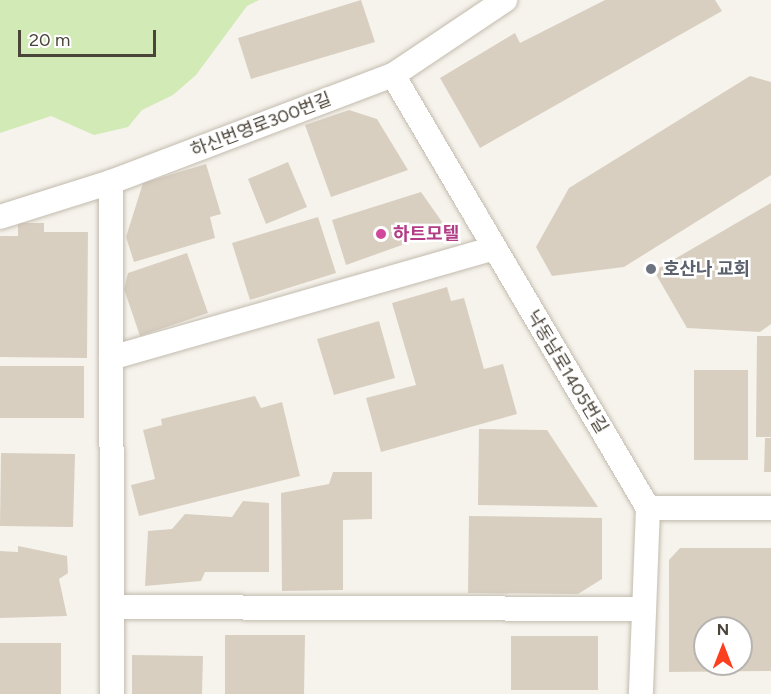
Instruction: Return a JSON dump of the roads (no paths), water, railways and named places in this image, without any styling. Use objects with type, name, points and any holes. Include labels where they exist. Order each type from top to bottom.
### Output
[{"type":"lane","name":"하신번영로300번길","points":[[0,217],[111,182],[393,75],[505,0]]},
{"type":"lane","name":"낙동남로1405번길","points":[[393,75],[648,508]]},
{"type":"lane","points":[[111,182],[112,694]]},
{"type":"lane","points":[[111,358],[494,248]]},
{"type":"lane","points":[[641,694],[642,609],[648,508],[771,508]]},
{"type":"lane","points":[[112,607],[642,609]]},
{"type":"place","name":"하트모텔","points":[[381,234]]},
{"type":"place","name":"호산나 교회","points":[[651,269]]}]
